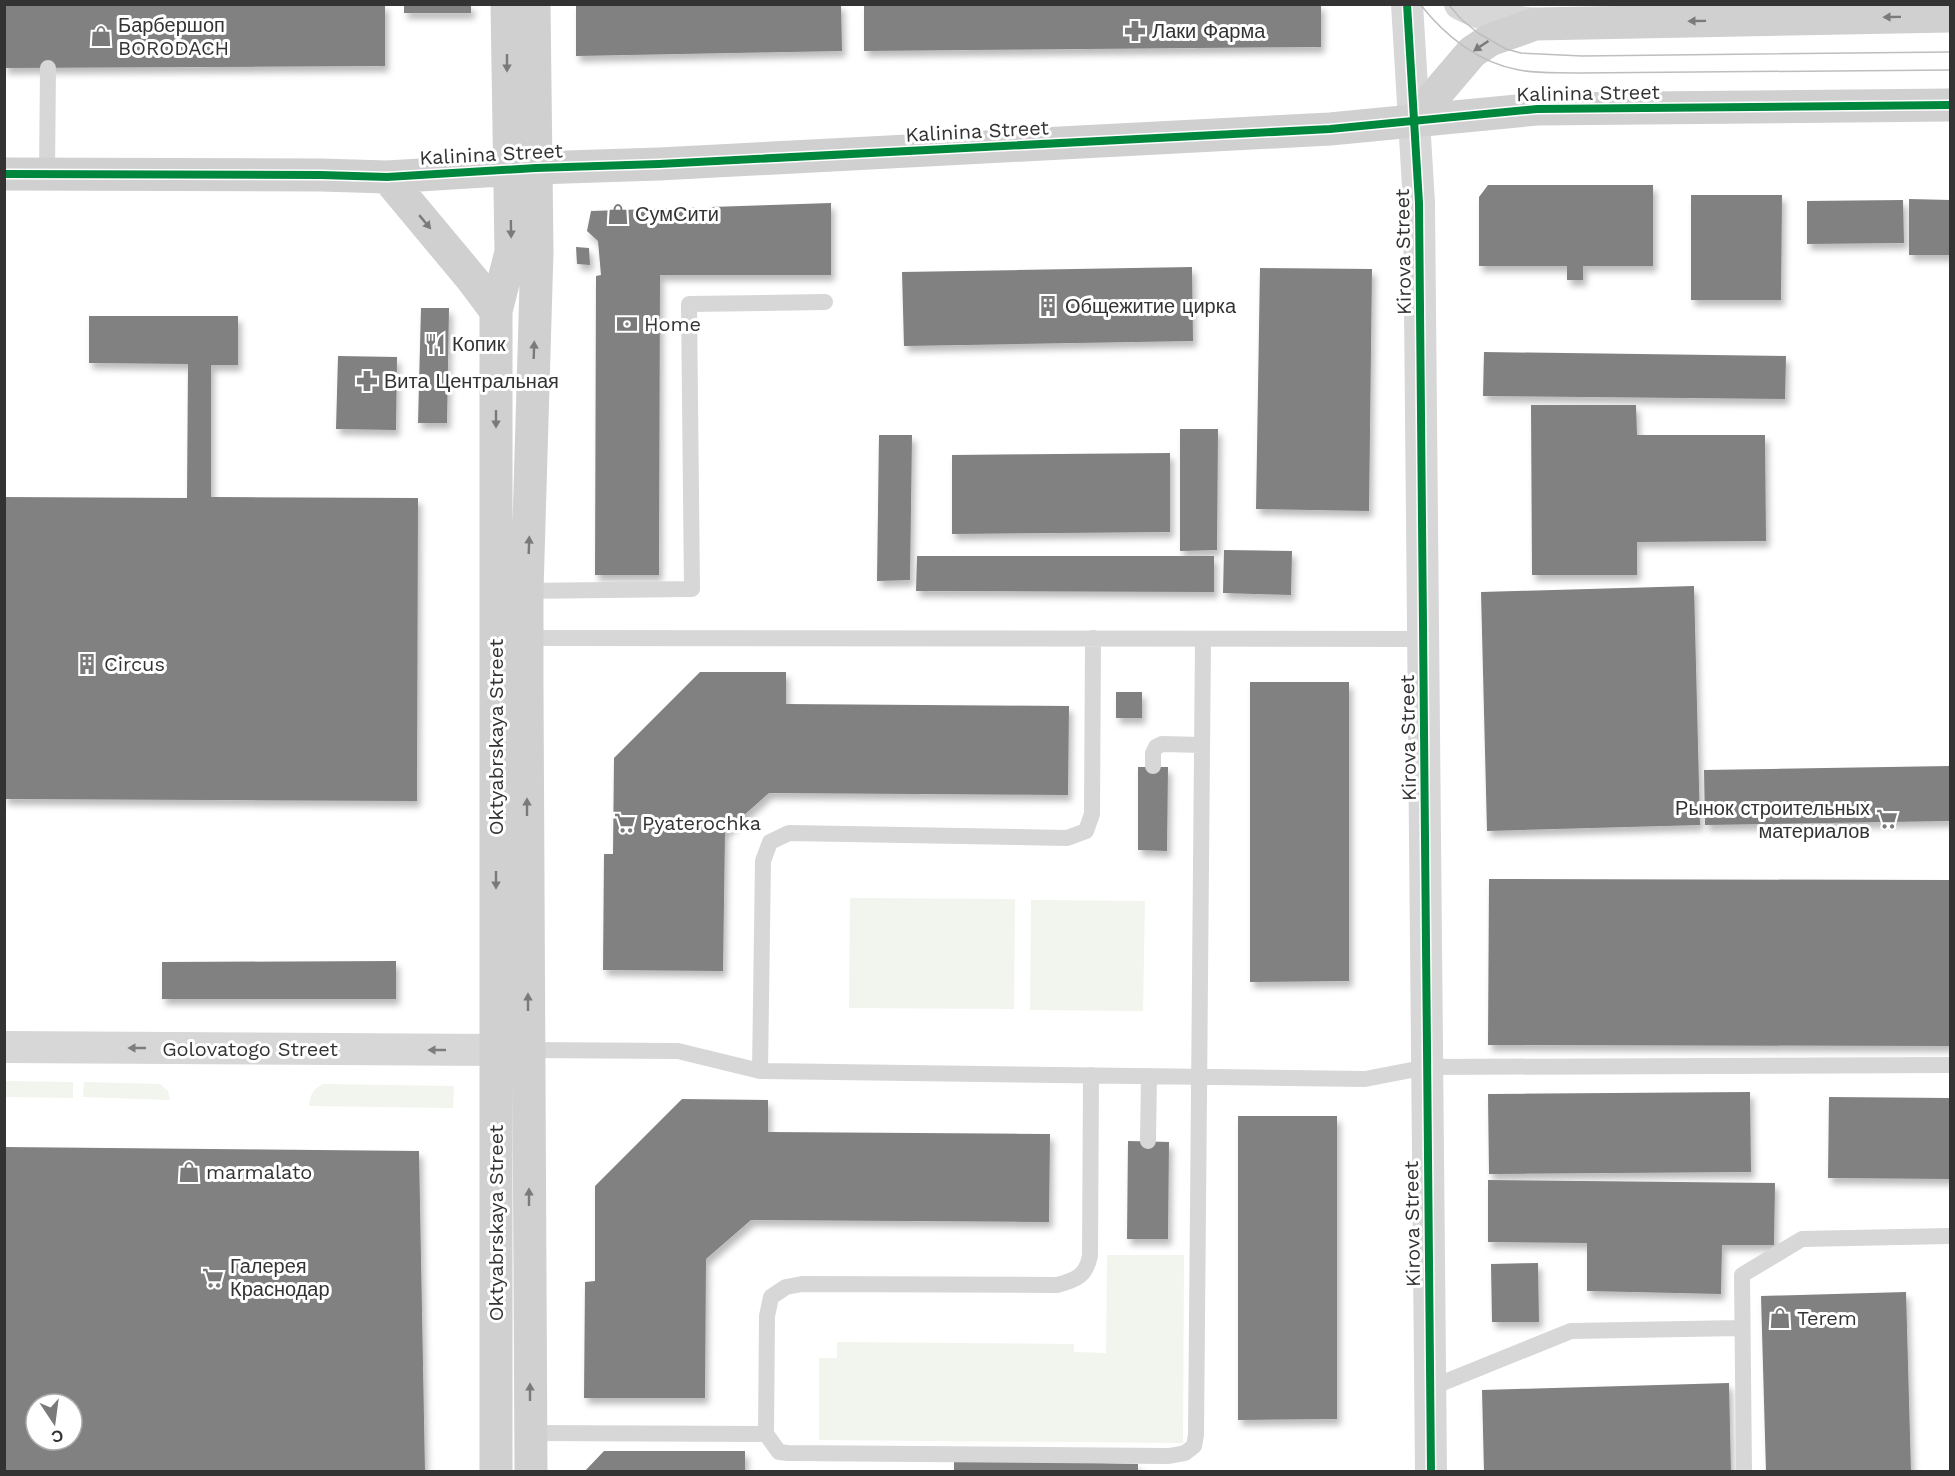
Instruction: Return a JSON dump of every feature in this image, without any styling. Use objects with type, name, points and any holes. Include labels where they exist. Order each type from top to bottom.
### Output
[{"type":"street","name":"Oktyabrskaya Street","points":[[496,1472],[496,1050],[511,591],[537,251],[523,169],[507,4]]},
{"type":"street","name":"Oktyabrskaya Street","points":[[531,1472],[527,638],[511,591],[496,311],[511,252],[523,169],[534,4]]},
{"type":"street","name":"Kirova Street","points":[[1407,4],[1419,203],[1431,1472]]},
{"type":"street","points":[[1460,4],[1473,11],[1503,20],[1535,24],[1950,16]]},
{"type":"street","points":[[1414,120],[1472,52],[1490,40],[1535,24]]},
{"type":"street","name":"Kalinina Street","points":[[4,174],[387,177],[1330,129],[1537,109],[1950,105]]},
{"type":"street","points":[[387,177],[496,311]]},
{"type":"street","name":"Golovatogo Street","points":[[4,1047],[496,1050]]},
{"type":"lane","points":[[48,68],[48,173]]},
{"type":"lane","points":[[511,591],[692,589],[689,304],[825,302]]},
{"type":"lane","points":[[527,638],[1424,639]]},
{"type":"lane","points":[[760,1071],[763,861],[770,842],[789,833],[1067,838],[1086,831],[1092,814],[1093,639]]},
{"type":"lane","points":[[1091,1075],[1090,1256],[1088,1267],[1076,1280],[1057,1286],[802,1284],[786,1287],[771,1298],[767,1316],[766,1434],[779,1452],[788,1454],[1168,1456],[1185,1453],[1194,1446],[1196,1436],[1203,639]]},
{"type":"lane","points":[[1153,766],[1153,753],[1156,747],[1162,744],[1202,745]]},
{"type":"lane","points":[[496,1050],[678,1051],[760,1071],[1365,1079],[1428,1067],[1950,1065]]},
{"type":"lane","points":[[1148,1142],[1149,1076]]},
{"type":"lane","points":[[1744,1472],[1742,1275],[1802,1239],[1950,1236]]},
{"type":"lane","points":[[1430,1388],[1571,1332],[1741,1328]]},
{"type":"lane","points":[[530,1433],[766,1434]]},
{"type":"shaded area","points":[[850,898],[1015,899],[1014,1009],[849,1008]]},
{"type":"shaded area","points":[[1031,900],[1145,901],[1143,1011],[1030,1010]]},
{"type":"shaded area","points":[[5,1081],[73,1082],[73,1098],[5,1097]]},
{"type":"shaded area","points":[[84,1082],[160,1084],[168,1091],[170,1100],[83,1097]]},
{"type":"shaded area","points":[[323,1084],[454,1086],[453,1108],[309,1106],[313,1093]]},
{"type":"shaded area","points":[[1107,1255],[1184,1255],[1183,1443],[819,1440],[819,1358],[837,1358],[837,1342],[1074,1344],[1074,1352],[1106,1353]]},
{"type":"building","points":[[4,4],[385,4],[385,66],[4,68]]},
{"type":"building","points":[[404,4],[471,4],[471,13],[404,13]]},
{"type":"building","points":[[576,4],[841,4],[842,51],[576,56]]},
{"type":"building","points":[[864,4],[1321,4],[1321,47],[864,51]]},
{"type":"building","points":[[1488,185],[1653,185],[1653,266],[1583,266],[1583,280],[1567,280],[1567,266],[1479,266],[1479,197]]},
{"type":"building","points":[[1691,195],[1782,195],[1781,300],[1691,300]]},
{"type":"building","points":[[1909,199],[1950,200],[1950,255],[1909,255]]},
{"type":"building","points":[[1903,200],[1904,243],[1807,244],[1807,201]]},
{"type":"building","points":[[831,203],[831,275],[660,275],[659,575],[595,575],[596,276],[601,275],[598,241],[587,231],[591,211]]},
{"type":"building","points":[[576,247],[589,248],[590,265],[577,264]]},
{"type":"building","name":"Общежитие цирка","points":[[1192,267],[1193,341],[904,346],[902,272]]},
{"type":"building","points":[[1260,268],[1372,269],[1369,511],[1256,509]]},
{"type":"building","points":[[421,308],[449,308],[447,423],[418,423]]},
{"type":"building","points":[[89,316],[238,316],[238,365],[211,365],[211,497],[418,498],[417,801],[4,799],[4,497],[187,498],[188,364],[89,363]]},
{"type":"building","points":[[1484,352],[1786,356],[1785,399],[1483,396]]},
{"type":"building","points":[[338,356],[397,357],[396,430],[336,429]]},
{"type":"building","points":[[1531,405],[1636,405],[1637,435],[1765,435],[1766,541],[1637,542],[1637,575],[1532,575]]},
{"type":"building","points":[[1180,429],[1218,429],[1217,550],[1180,551]]},
{"type":"building","points":[[879,435],[912,435],[910,580],[877,581]]},
{"type":"building","points":[[1170,453],[1170,532],[952,534],[952,455]]},
{"type":"building","points":[[1224,550],[1292,551],[1291,595],[1223,593]]},
{"type":"building","points":[[917,556],[1214,556],[1214,592],[916,591]]},
{"type":"building","points":[[1694,586],[1700,825],[1487,831],[1481,592]]},
{"type":"building","points":[[700,672],[786,672],[786,704],[1069,706],[1068,795],[769,793],[725,832],[723,971],[603,970],[604,854],[613,854],[614,758]]},
{"type":"building","points":[[1250,682],[1349,682],[1349,981],[1250,982]]},
{"type":"building","points":[[1116,692],[1142,692],[1142,718],[1116,718]]},
{"type":"building","points":[[1950,766],[1950,821],[1705,825],[1704,770]]},
{"type":"building","points":[[1138,767],[1168,767],[1167,851],[1138,850]]},
{"type":"building","points":[[1489,879],[1950,880],[1950,1046],[1488,1045]]},
{"type":"building","points":[[396,961],[396,999],[162,999],[162,962]]},
{"type":"building","points":[[1750,1092],[1751,1172],[1489,1174],[1488,1094]]},
{"type":"building","points":[[1829,1097],[1950,1098],[1950,1179],[1828,1178]]},
{"type":"building","points":[[682,1099],[768,1100],[768,1132],[1050,1134],[1049,1222],[751,1220],[706,1259],[705,1398],[584,1398],[585,1282],[595,1281],[595,1186]]},
{"type":"building","points":[[1238,1116],[1337,1116],[1337,1419],[1238,1420]]},
{"type":"building","points":[[1128,1141],[1169,1142],[1168,1239],[1127,1239]]},
{"type":"building","name":"Галерея Краснодар","points":[[4,1147],[419,1151],[425,1472],[4,1472]]},
{"type":"building","points":[[1488,1180],[1775,1183],[1774,1245],[1722,1245],[1721,1294],[1587,1291],[1587,1243],[1488,1242]]},
{"type":"building","points":[[1538,1263],[1539,1322],[1492,1322],[1491,1264]]},
{"type":"building","points":[[1906,1292],[1911,1472],[1766,1472],[1761,1296]]},
{"type":"building","points":[[1729,1383],[1731,1472],[1484,1472],[1482,1390]]},
{"type":"building","points":[[604,1451],[745,1451],[745,1472],[584,1472]]},
{"type":"building","points":[[954,1459],[1138,1464],[1138,1472],[954,1472]]},
{"type":"tram line","points":[[1420,4],[1440,27],[1464,46],[1490,61],[1526,71],[1579,73],[1950,70]]},
{"type":"tram line","points":[[1448,4],[1478,33],[1506,49],[1521,53],[1582,56],[1950,52]]},
{"type":"cycle path","points":[[1407,4],[1419,203],[1431,1472]]},
{"type":"cycle path","points":[[4,174],[387,177],[1330,129],[1537,109],[1950,105]]},
{"type":"place","name":"Лаки Фарма","points":[[1135,31]]},
{"type":"place","name":"Барбершоп BORODACH","points":[[101,36]]},
{"type":"place","name":"СумСити","points":[[618,214]]},
{"type":"place","name":"Общежитие цирка","points":[[1048,306]]},
{"type":"place","name":"Home","points":[[627,324]]},
{"type":"place","name":"Копик","points":[[435,344]]},
{"type":"place","name":"Вита Центральная","points":[[367,381]]},
{"type":"place","name":"Circus","points":[[87,664]]},
{"type":"place","name":"Рынок строительных материалов","points":[[1887,819]]},
{"type":"place","name":"Pyaterochka","points":[[625,823]]},
{"type":"place","name":"marmalato","points":[[189,1172]]},
{"type":"place","name":"Галерея Краснодар","points":[[213,1278]]},
{"type":"place","name":"Terem","points":[[1780,1318]]}]
